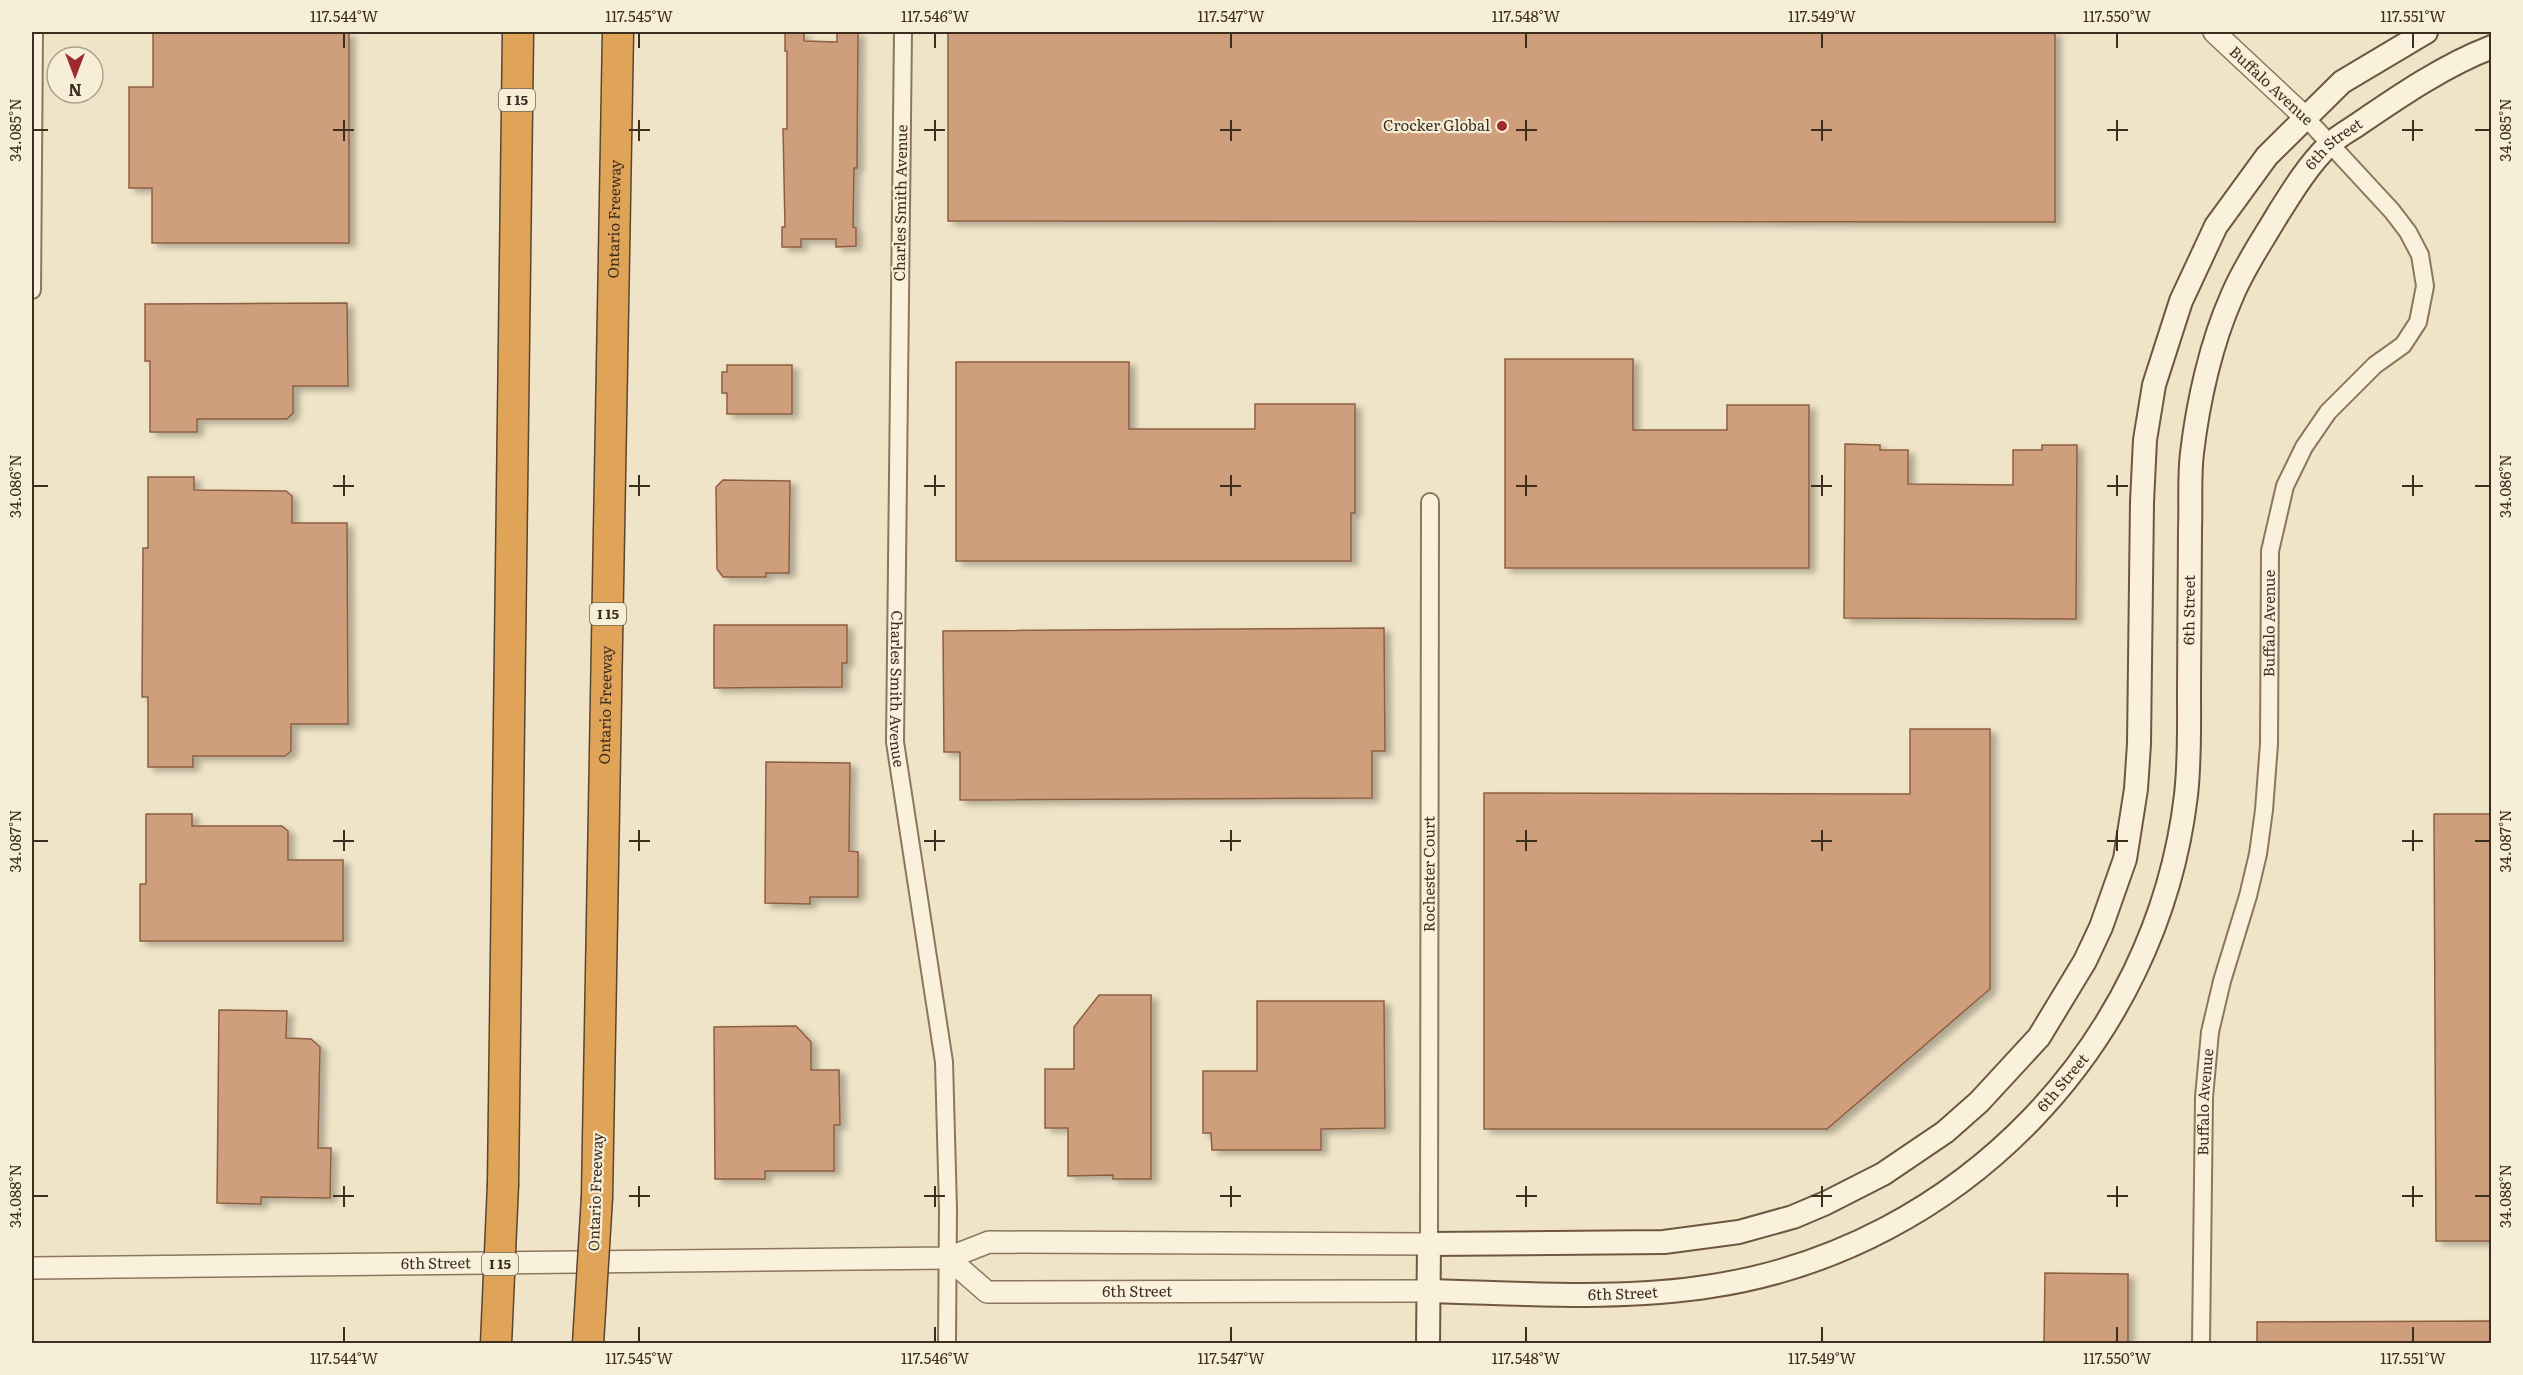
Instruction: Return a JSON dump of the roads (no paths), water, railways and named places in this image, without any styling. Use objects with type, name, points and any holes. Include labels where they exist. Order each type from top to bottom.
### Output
[{"type":"highway","name":"I 15","points":[[496,1344],[503,1184],[518,32]]},
{"type":"highway","name":"Ontario Freeway","points":[[588,1344],[597,1197],[618,32]]},
{"type":"main road","name":"6th Street","points":[[1429,1244],[1664,1242],[1739,1232],[1793,1217],[1883,1174],[1945,1132],[1979,1102],[2039,1037],[2063,1000],[2101,927],[2125,859],[2132,824],[2139,744],[2145,440],[2154,386],[2181,301],[2216,226],[2267,156],[2342,82],[2426,32]]},
{"type":"main road","name":"6th Street","points":[[1427,1291],[1592,1294],[1653,1292],[1746,1280],[1808,1263],[1899,1223],[1952,1189],[2000,1151],[2063,1086],[2106,1025],[2127,989],[2150,940],[2168,882],[2180,832],[2189,771],[2191,455],[2210,357],[2227,307],[2252,256],[2296,185],[2330,144],[2470,55],[2492,47]]},
{"type":"main road","points":[[1428,1344],[1429,1244]]},
{"type":"street","points":[[32,290],[34,32]]},
{"type":"street","name":"Charles Smith Avenue","points":[[903,32],[895,742],[944,1062],[948,1258],[947,1344]]},
{"type":"street","name":"Buffalo Avenue","points":[[2201,1344],[2204,1097],[2210,1032],[2222,981],[2248,896],[2258,854],[2264,810],[2269,744],[2270,551],[2285,486],[2304,447],[2328,412],[2375,365],[2403,345],[2418,321],[2425,286],[2420,255],[2408,232],[2392,211],[2307,118],[2214,32]]},
{"type":"street","name":"Rochester Court","points":[[1429,1244],[1430,502]]},
{"type":"street","name":"6th Street","points":[[32,1268],[948,1258],[989,1242],[1429,1244]]},
{"type":"street","name":"6th Street","points":[[948,1258],[987,1292],[1427,1291]]},
{"type":"place","name":"Crocker Global","points":[[1502,126]]}]
